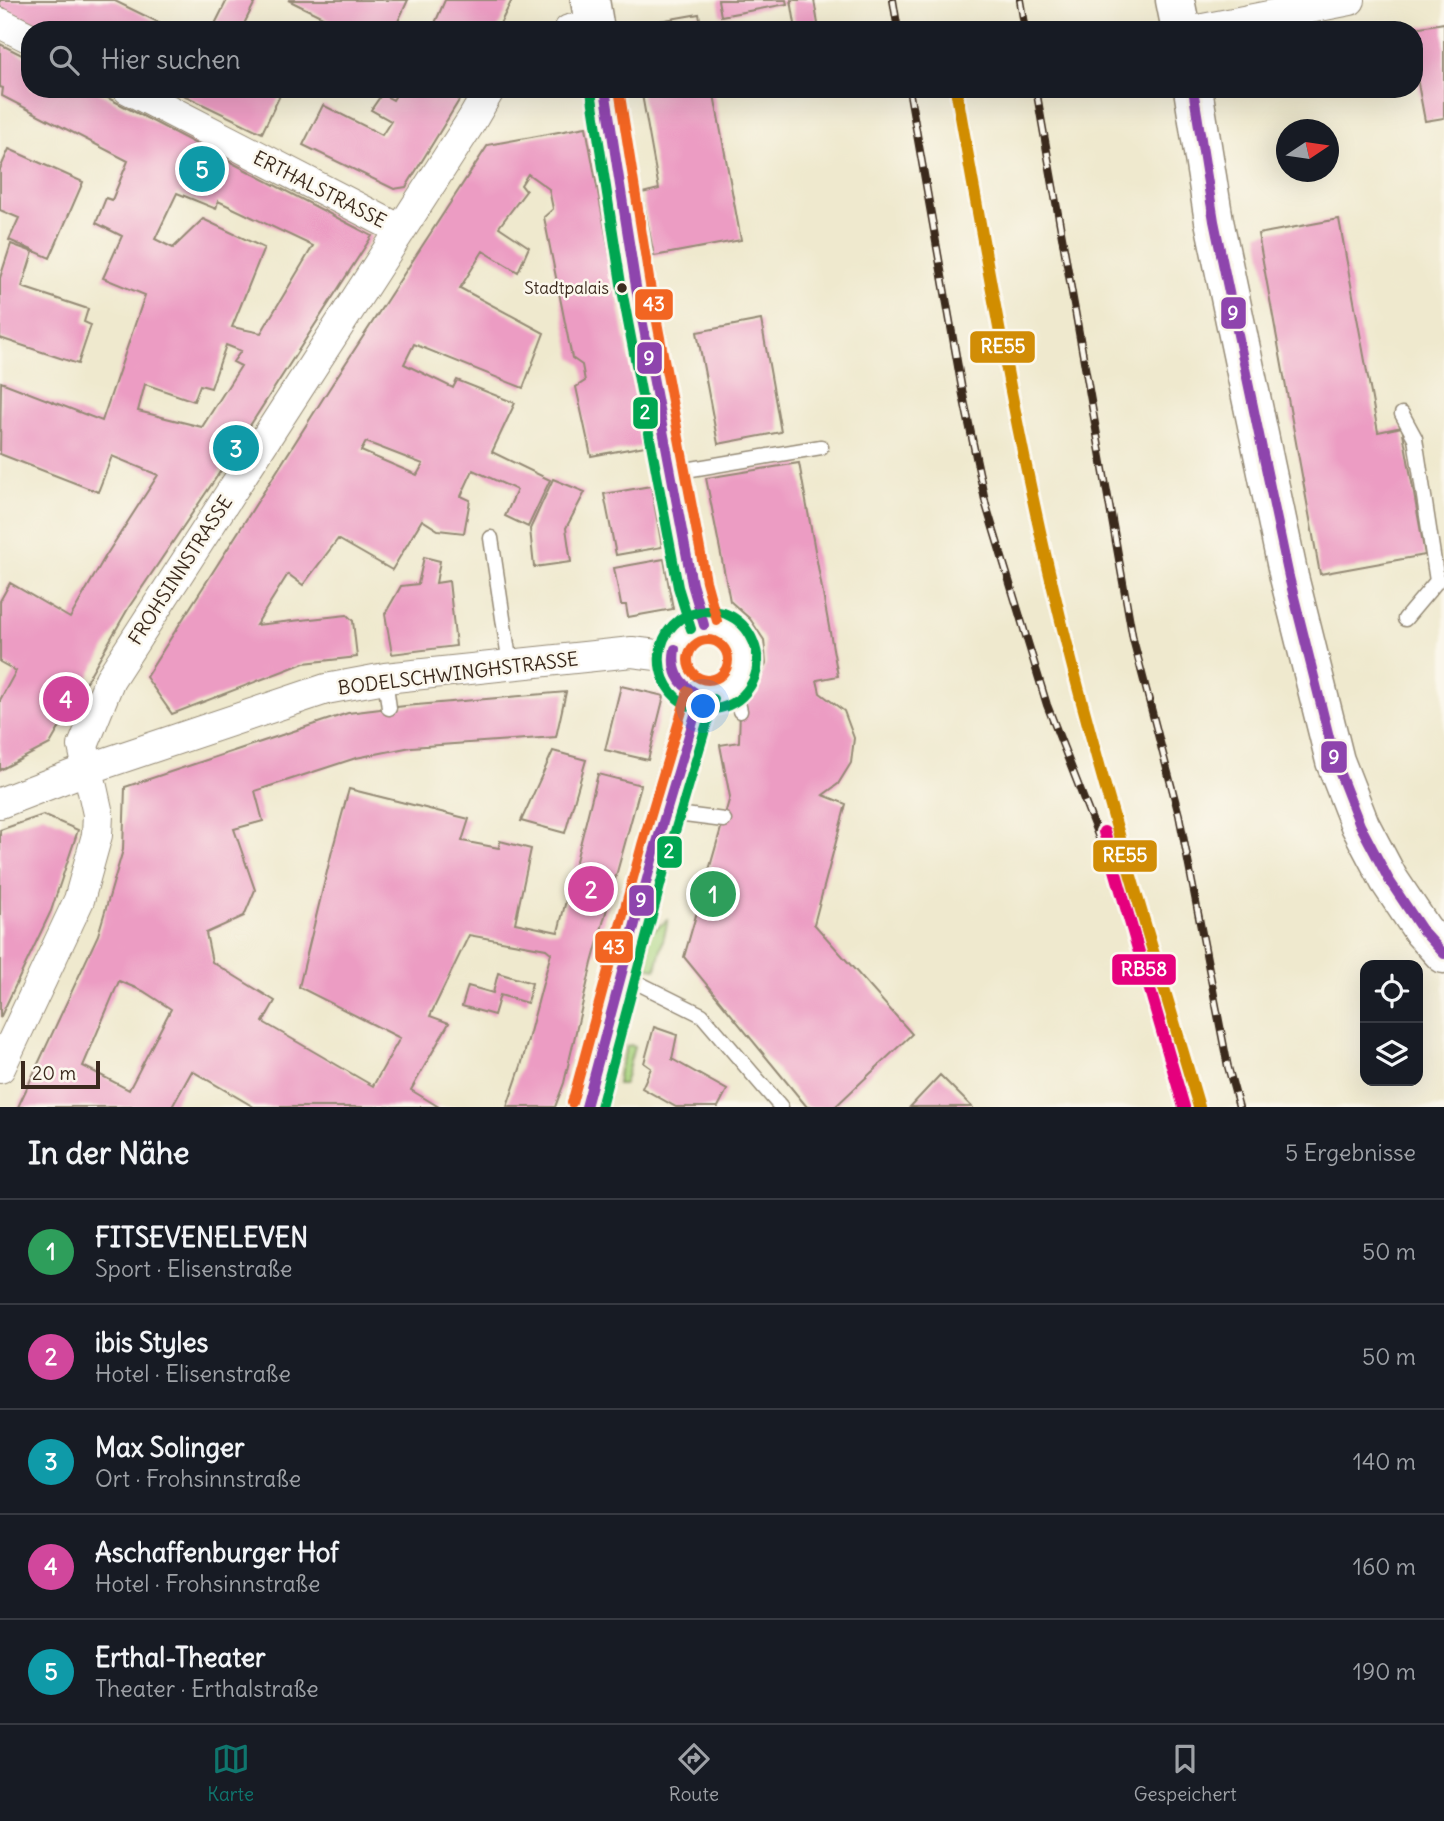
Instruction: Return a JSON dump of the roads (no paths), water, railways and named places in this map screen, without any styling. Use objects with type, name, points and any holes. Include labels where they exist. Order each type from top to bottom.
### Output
[{"type":"street","points":[[1175,0],[1179,21]]},
{"type":"street","points":[[1244,21],[1350,0]]},
{"type":"street","points":[[0,23],[21,34]]},
{"type":"street","name":"ERTHALSTRASSE","points":[[145,98],[401,230]]},
{"type":"street","name":"FROHSINNSTRASSE","points":[[0,1068],[79,900],[97,835],[98,814],[83,746],[110,678],[485,98]]},
{"type":"street","points":[[606,98],[636,287],[692,584],[704,625]]},
{"type":"street","points":[[1194,98],[1214,221],[1278,522],[1335,761],[1360,825],[1389,880],[1423,931],[1444,954]]},
{"type":"street","points":[[586,1107],[622,975],[678,814],[725,697],[742,670],[743,652],[735,637],[721,627],[704,625],[689,630],[682,635],[674,649],[675,674],[692,692],[725,697]]},
{"type":"street","name":"BODELSCHWINGHSTRASSE","points":[[88,769],[326,689],[385,678],[632,652],[673,657]]},
{"type":"street","points":[[0,803],[88,769]]},
{"type":"lane","points":[[1402,414],[1415,438],[1437,581],[1405,620]]},
{"type":"lane","points":[[671,472],[821,447]]},
{"type":"lane","points":[[491,538],[510,665]]},
{"type":"lane","points":[[385,678],[389,708]]},
{"type":"lane","points":[[678,814],[724,820]]},
{"type":"lane","points":[[622,975],[702,1015],[781,1107]]},
{"type":"railway","points":[[893,0],[896,21]]},
{"type":"railway","points":[[1020,0],[1024,21]]},
{"type":"railway","points":[[911,98],[963,395],[986,505],[1047,705],[1194,1088]]},
{"type":"railway","points":[[1038,98],[1133,639],[1179,815],[1228,1067],[1239,1107]]},
{"type":"place","name":"Erthal-Theater","points":[[202,169]]},
{"type":"place","name":"Stadtpalais","points":[[622,288]]},
{"type":"place","name":"Max Solinger","points":[[236,448]]},
{"type":"place","name":"Aschaffenburger Hof","points":[[66,699]]},
{"type":"place","name":"ibis Styles","points":[[591,889]]},
{"type":"place","name":"FITSEVENELEVEN","points":[[713,894]]}]
